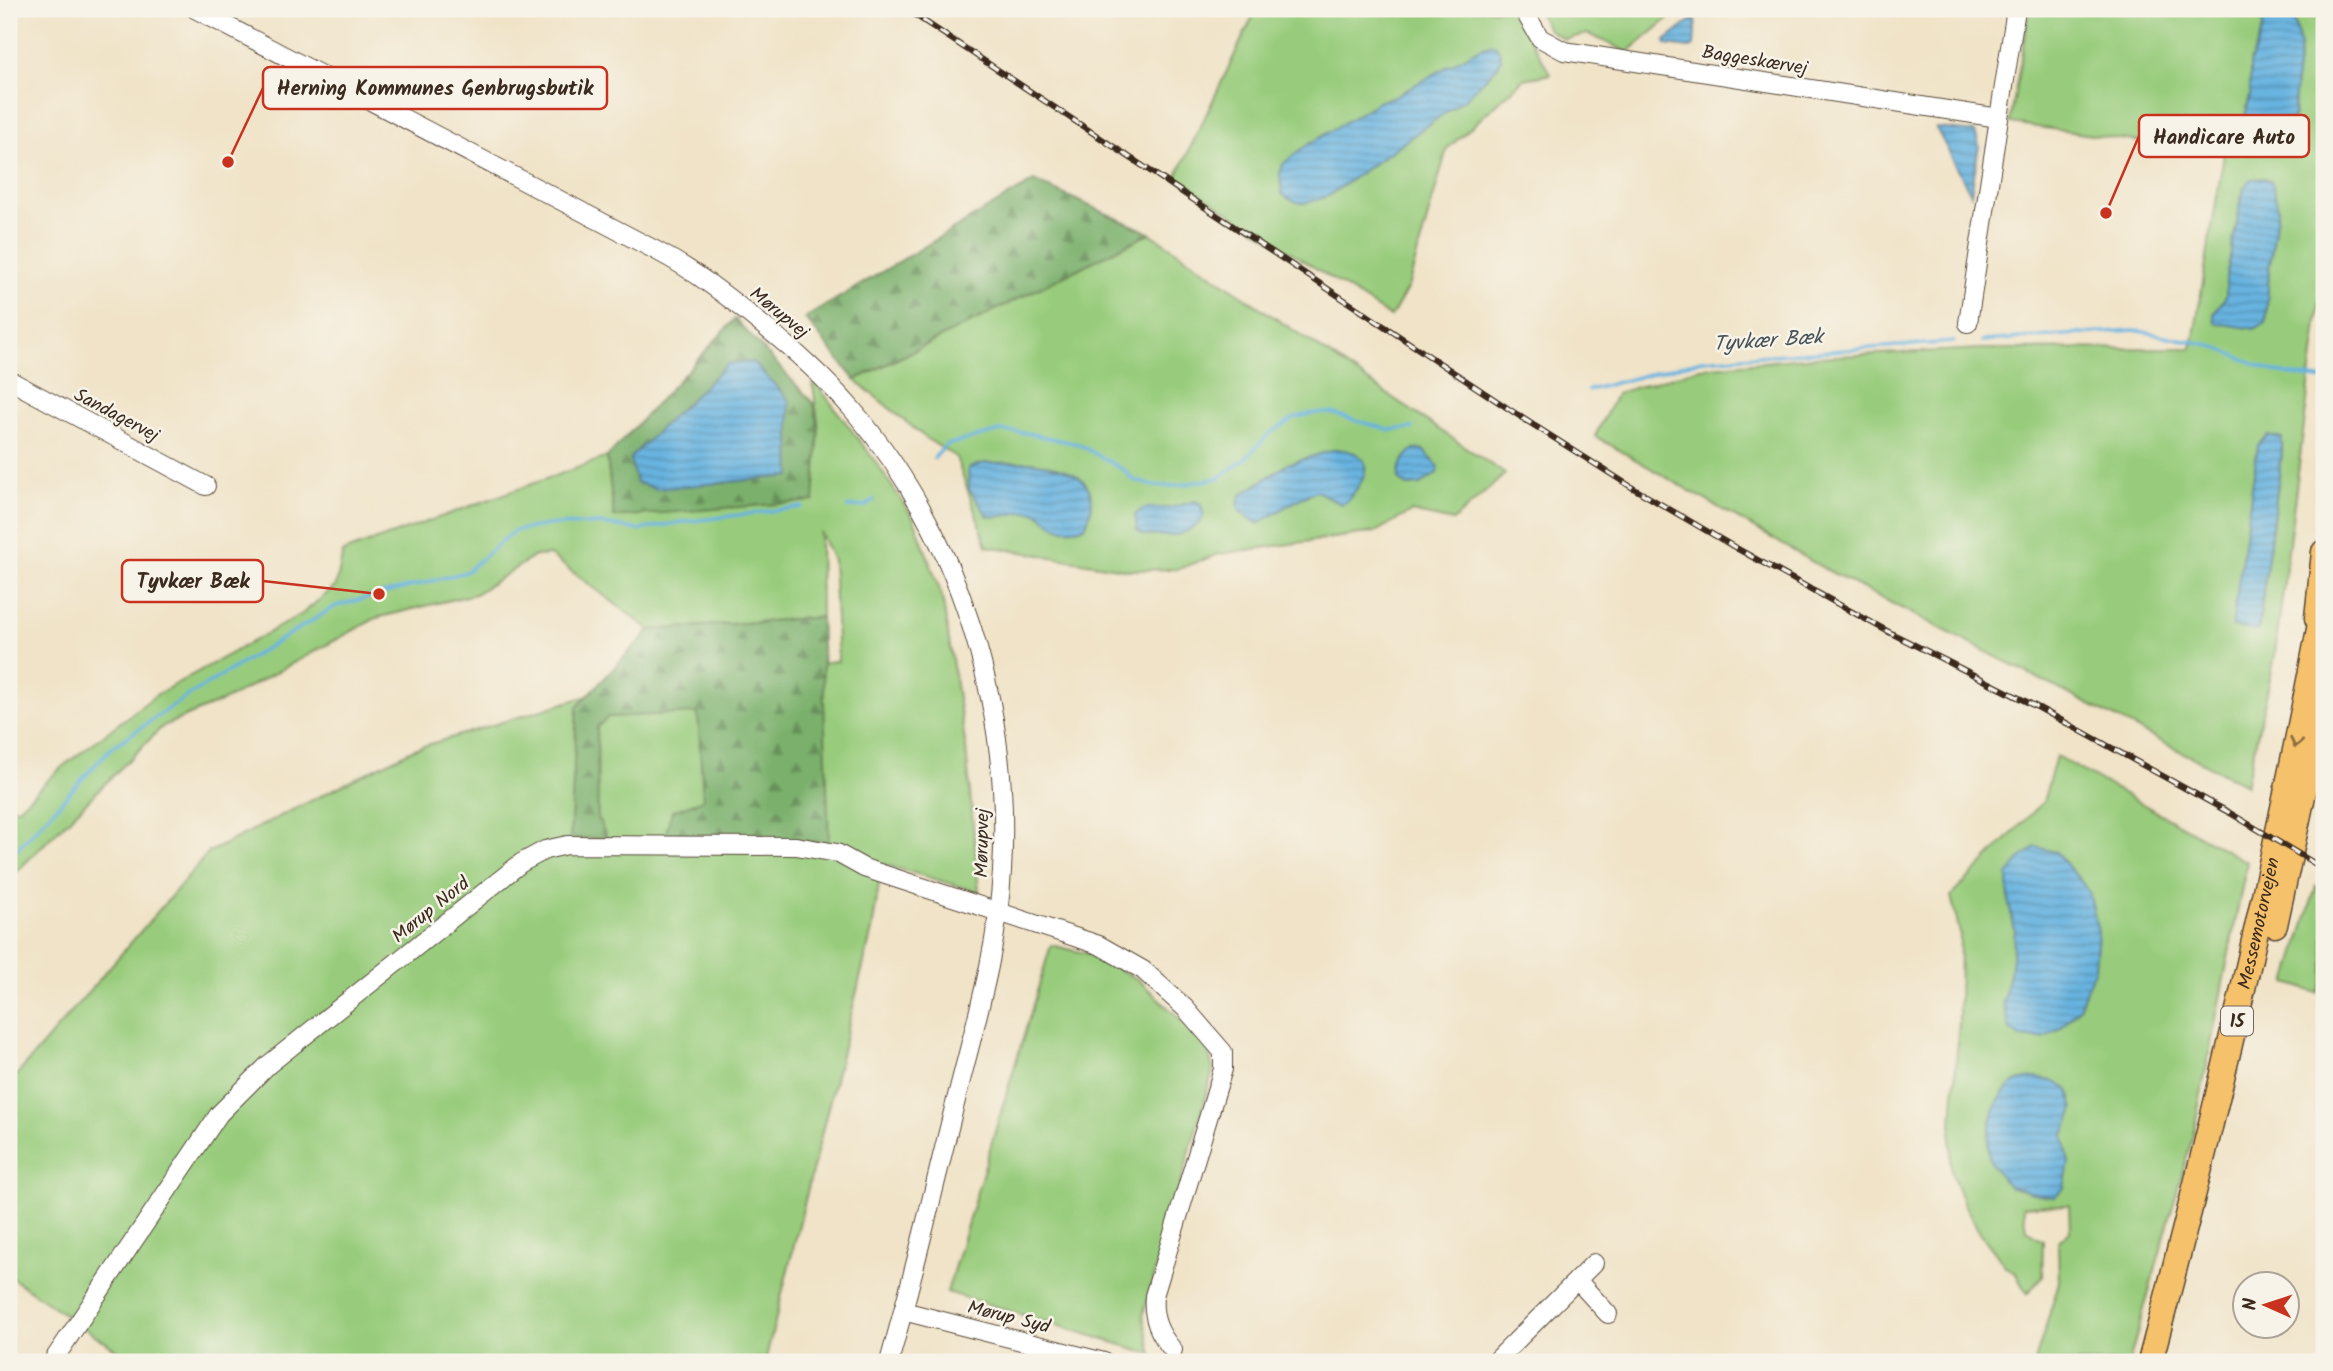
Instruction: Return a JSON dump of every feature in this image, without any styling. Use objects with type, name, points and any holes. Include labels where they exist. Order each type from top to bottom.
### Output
[{"type":"highway","points":[[2310,677],[2324,552]]},
{"type":"highway","name":"Messemotorvejen","points":[[2150,1362],[2194,1198],[2250,964],[2324,603]]},
{"type":"highway","name":"Messemotorvejen","points":[[2161,1362],[2208,1198],[2262,982],[2324,699]]},
{"type":"highway","points":[[2318,736],[2324,712]]},
{"type":"street","name":"Mørupvej","points":[[195,9],[672,259],[720,289],[802,357],[853,410],[892,462],[925,515],[953,578],[985,669],[997,732],[1004,830],[999,912],[982,998],[889,1362]]},
{"type":"street","name":"Baggeskærvej","points":[[1523,9],[1540,38],[1564,51],[1999,118]]},
{"type":"street","points":[[1968,323],[2017,9]]},
{"type":"street","name":"Sandagervej","points":[[9,380],[206,486]]},
{"type":"street","name":"Mørup Nord","points":[[52,1362],[219,1114],[268,1065],[521,863],[545,850],[567,845],[796,846],[837,853],[864,868],[999,912]]},
{"type":"street","points":[[999,912],[1099,945],[1143,971],[1185,1009],[1223,1052],[1223,1069],[1154,1296],[1158,1328],[1173,1350]]},
{"type":"street","points":[[1495,1362],[1594,1263]]},
{"type":"street","points":[[1577,1280],[1608,1314]]},
{"type":"street","name":"Mørup Syd","points":[[903,1311],[1104,1362]]},
{"type":"green space","points":[[1314,9],[1512,9],[1551,74],[1524,79],[1447,149],[1408,287],[1391,317],[1176,178],[1254,14]]},
{"type":"green space","points":[[1536,9],[1680,9],[1628,52],[1588,34],[1564,39],[1549,30]]},
{"type":"green space","points":[[2029,9],[2262,9],[2263,29],[2250,63],[2250,96],[2241,133],[2296,75],[2300,46],[2292,9],[2315,9],[2324,87],[2324,268],[2274,661],[2246,785],[1825,569],[1595,436],[1617,393],[1701,368],[1816,357],[1982,349],[2192,348],[2224,154],[2010,123]],"holes":[[[2269,270],[2266,322],[2214,314],[2226,296],[2226,277]],[[2282,439],[2282,453],[2258,631]]]},
{"type":"green space","points":[[1034,181],[1150,233],[855,380],[805,318]]},
{"type":"green space","points":[[1150,233],[1505,474],[1453,521],[1411,512],[1375,532],[1219,554],[1178,569],[1129,570],[987,546],[956,457],[927,439],[855,380]]},
{"type":"green space","points":[[735,319],[814,404],[819,429],[814,501],[614,517],[607,457]]},
{"type":"green space","points":[[812,378],[875,461],[914,519],[942,596],[966,748],[979,892],[882,864],[872,930],[765,1362],[134,1362],[9,1276],[9,1084],[209,852],[414,749],[640,680],[838,661],[833,560],[820,532],[821,617],[650,630],[550,555],[535,556],[475,594],[376,618],[227,699],[163,726],[9,879],[9,807],[18,808],[62,767],[156,695],[302,614],[336,586],[343,552],[607,457],[614,516],[819,429]]},
{"type":"green space","points":[[821,617],[829,842],[664,839],[672,811],[703,800],[698,713],[608,717],[597,727],[598,818],[607,838],[570,838],[577,707],[650,630]]},
{"type":"green space","points":[[2056,756],[2247,862],[2193,1135],[2129,1362],[2035,1362],[2059,1282],[2058,1242],[2070,1231],[2069,1205],[2023,1206],[2026,1230],[2043,1240],[2042,1277],[2027,1294],[2016,1274],[2006,1267],[1980,1233],[1964,1204],[1951,1171],[1959,1022],[1960,933],[1951,896],[2043,802]]},
{"type":"green space","points":[[2316,886],[2324,891],[2324,978],[2318,993],[2287,983]]},
{"type":"green space","points":[[1051,945],[1093,955],[1139,980],[1207,1045],[1213,1070],[1143,1316],[1152,1354],[947,1292]]},
{"type":"water","points":[[2262,9],[2292,9],[2300,46],[2294,114],[2287,138],[2276,146],[2262,149],[2241,133],[2250,96],[2250,63],[2263,29]]},
{"type":"water","points":[[1692,20],[1696,20],[1694,46],[1690,48],[1666,45],[1665,41]]},
{"type":"water","points":[[1494,44],[1501,59],[1498,66],[1466,98],[1328,196],[1299,203],[1282,194],[1280,174],[1283,164],[1301,149],[1378,102],[1395,96],[1482,47]]},
{"type":"water","points":[[1936,128],[1975,132],[1979,145],[1971,194]]},
{"type":"water","points":[[2264,178],[2272,182],[2278,208],[2269,270],[2266,322],[2255,329],[2215,323],[2214,314],[2226,296],[2226,277],[2244,187],[2252,179]]},
{"type":"water","points":[[753,362],[789,400],[791,476],[657,489],[636,482],[630,458],[727,364]]},
{"type":"water","points":[[2268,435],[2282,438],[2282,453],[2258,631],[2232,627],[2258,445]]},
{"type":"water","points":[[1336,449],[1350,451],[1364,461],[1364,476],[1346,502],[1341,504],[1317,491],[1258,524],[1240,511],[1238,504],[1241,495],[1288,464]]},
{"type":"water","points":[[1414,449],[1423,450],[1439,467],[1437,473],[1420,485],[1407,486],[1399,479],[1399,470],[1404,459]]},
{"type":"water","points":[[1031,462],[1071,473],[1088,487],[1091,511],[1085,527],[1061,529],[1033,512],[988,516],[969,489],[968,468],[984,463]]},
{"type":"water","points":[[1195,501],[1201,504],[1204,516],[1192,529],[1160,536],[1143,535],[1137,530],[1135,515],[1144,508],[1170,508]]},
{"type":"water","points":[[2036,847],[2056,852],[2089,891],[2098,932],[2095,968],[2079,1008],[2059,1030],[2043,1038],[2021,1038],[2009,1029],[2003,1002],[2010,974],[2015,931],[2009,904],[2008,875],[2021,858]]},
{"type":"water","points":[[2036,1078],[2057,1082],[2069,1090],[2074,1109],[2064,1135],[2069,1163],[2064,1188],[2054,1197],[2010,1187],[1998,1174],[1989,1156],[1991,1121],[2000,1098],[2014,1083]]},
{"type":"waterway","name":"Tyvkær Bæk","points":[[1982,341],[2134,330],[2210,345],[2275,372],[2324,380]]},
{"type":"waterway","name":"Tyvkær Bæk","points":[[1589,390],[1702,360],[1954,342]]},
{"type":"waterway","name":"Tyvkær Bæk","points":[[934,458],[946,445],[1001,431],[1026,433],[1078,444],[1124,470],[1133,480],[1154,486],[1173,486],[1219,478],[1245,459],[1269,434],[1294,418],[1314,413],[1331,413],[1389,430],[1413,428]]},
{"type":"waterway","name":"Tyvkær Bæk","points":[[847,507],[866,506],[874,500]]},
{"type":"waterway","name":"Tyvkær Bæk","points":[[9,858],[111,748],[186,697],[336,606],[466,572],[514,531],[548,525],[602,524],[639,530],[802,507]]},
{"type":"railway","points":[[906,9],[1524,419],[1633,488],[1887,631],[2039,708],[2230,813],[2324,869]]},
{"type":"place","name":"Herning Kommunes Genbrugsbutik","points":[[228,162]]},
{"type":"place","name":"Handicare Auto","points":[[2106,213]]},
{"type":"place","name":"Tyvkær Bæk","points":[[379,594]]}]
